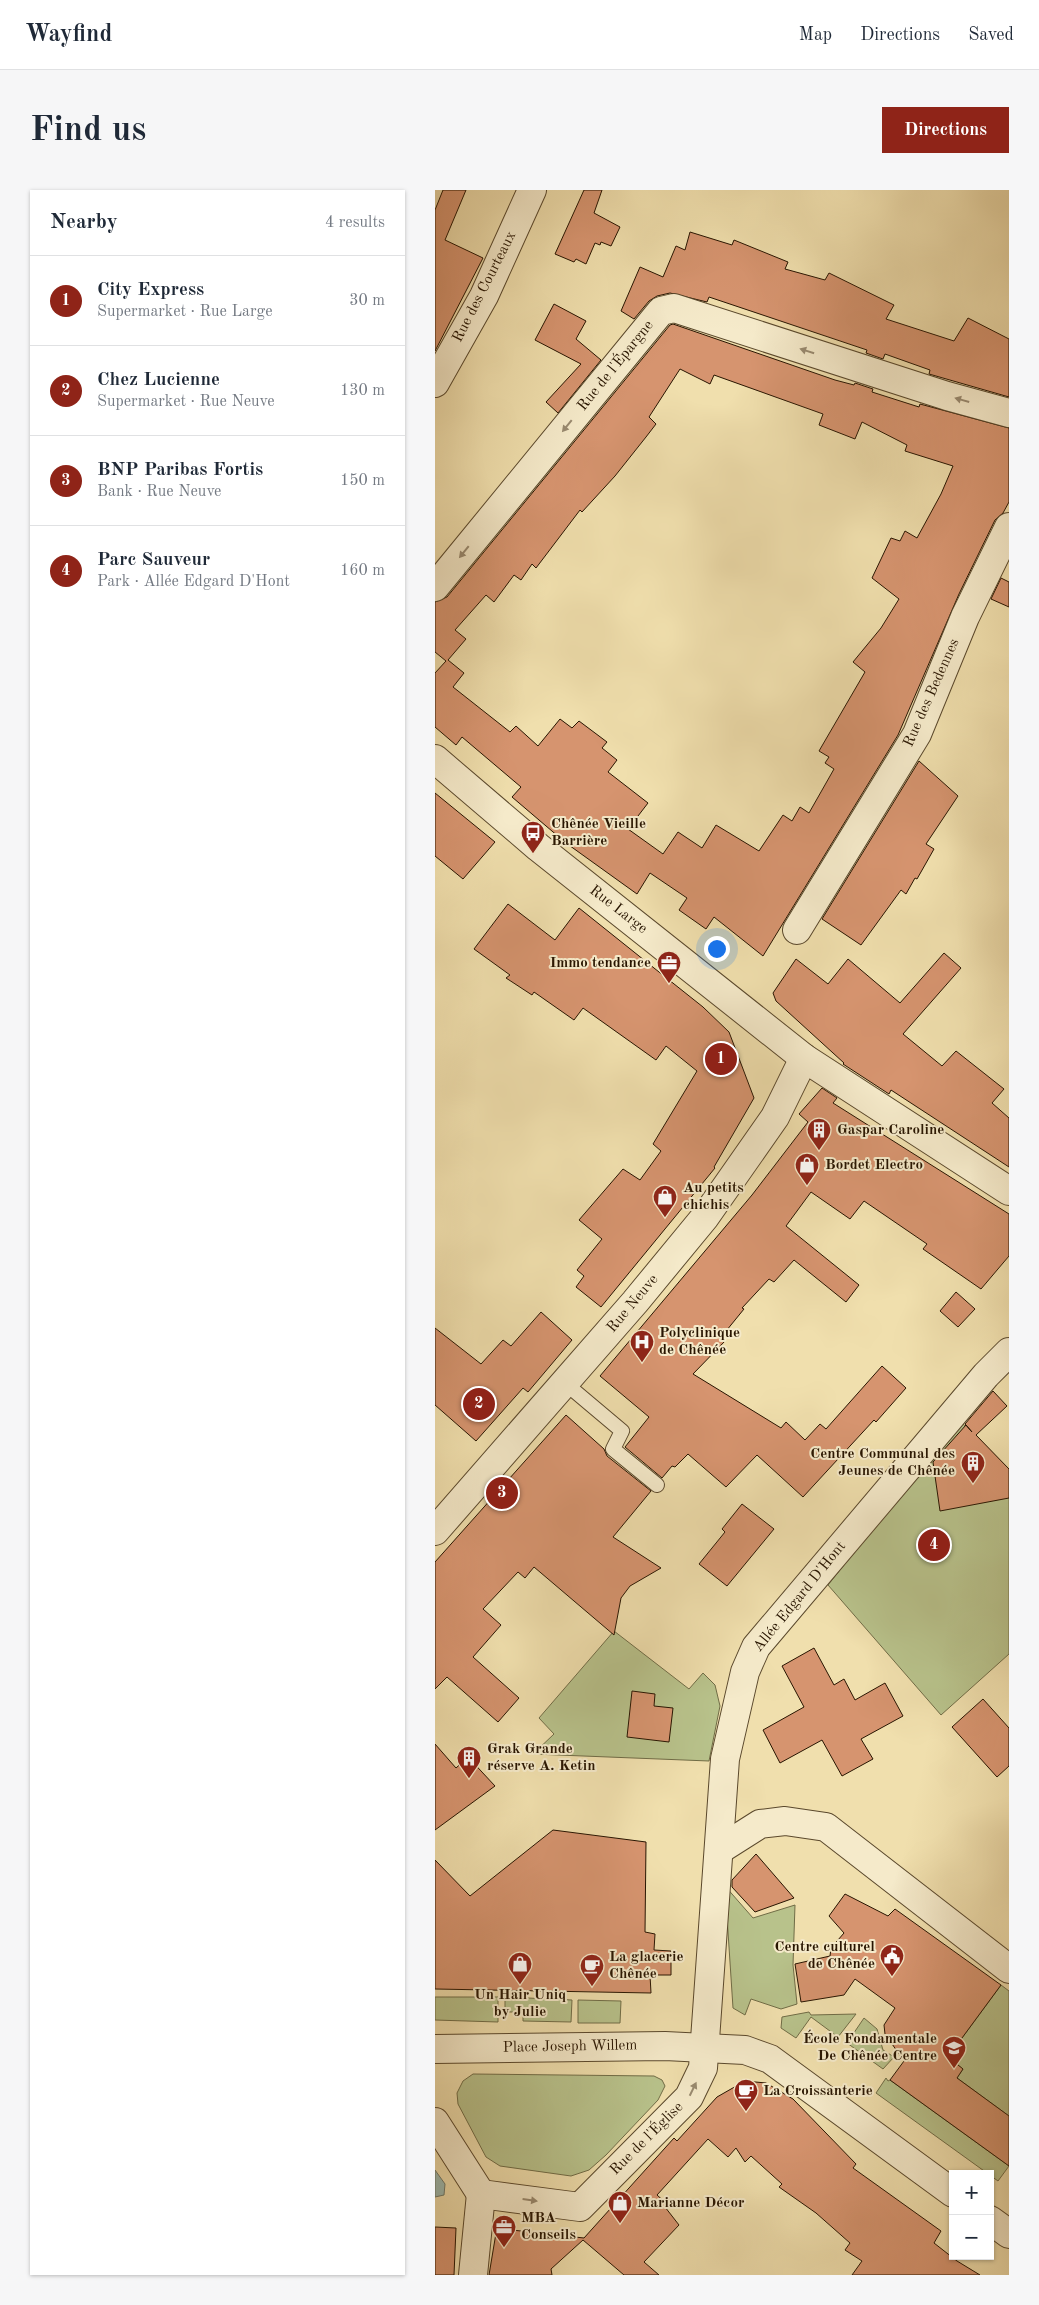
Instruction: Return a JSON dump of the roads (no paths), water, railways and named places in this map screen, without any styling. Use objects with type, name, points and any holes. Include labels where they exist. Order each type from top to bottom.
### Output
[{"type":"street","name":"Rue des Courteaux","points":[[435,383],[485,296],[533,190]]},
{"type":"street","name":"Rue de l'Épargne","points":[[435,587],[661,311],[675,308],[947,396],[1009,413]]},
{"type":"street","name":"Rue des Bedennes","points":[[797,930],[917,734],[965,617],[1009,527]]},
{"type":"street","name":"Rue Large","points":[[435,759],[538,847],[804,1058],[1009,1191]]},
{"type":"street","name":"Rue Neuve","points":[[435,1531],[565,1383],[705,1217],[775,1117],[804,1058]]},
{"type":"street","name":"Allée Edgard D'Hont","points":[[705,2048],[725,1759],[745,1672],[756,1647],[986,1375],[1009,1352]]},
{"type":"street","points":[[719,1850],[760,1824],[785,1821],[826,1827],[1009,1969]]},
{"type":"street","points":[[705,2048],[745,2050],[770,2060],[949,2190]]},
{"type":"street","name":"Place Joseph Willem","points":[[435,2049],[705,2048]]},
{"type":"street","name":"Rue de l'Église","points":[[481,2194],[580,2207],[689,2097],[703,2068],[705,2048]]},
{"type":"street","points":[[435,2122],[481,2194],[473,2275]]},
{"type":"street","points":[[994,2223],[1009,2234]]},
{"type":"lane","points":[[565,1383],[621,1431],[613,1449],[657,1485]]},
{"type":"water","points":[[435,2170],[445,2184],[444,2195],[435,2197]]},
{"type":"place","name":"Chênée Vieille Barrière","points":[[533,854]]},
{"type":"place","name":"Immo tendance","points":[[669,984]]},
{"type":"place","name":"City Express","points":[[721,1059]]},
{"type":"place","name":"Gaspar Caroline","points":[[819,1151]]},
{"type":"place","name":"Bordet Electro","points":[[807,1186]]},
{"type":"place","name":"Au petits chichis","points":[[665,1218]]},
{"type":"place","name":"Polyclinique de Chênée","points":[[642,1363]]},
{"type":"place","name":"Chez Lucienne","points":[[479,1404]]},
{"type":"place","name":"Centre Communal des Jeunes de Chênée","points":[[973,1484]]},
{"type":"place","name":"BNP Paribas Fortis","points":[[502,1493]]},
{"type":"place","name":"Parc Sauveur","points":[[934,1545]]},
{"type":"place","name":"Grak Grande réserve A. Ketin","points":[[469,1779]]},
{"type":"place","name":"Centre culturel de Chênée","points":[[892,1977]]},
{"type":"place","name":"Un Hair Uniq by Julie","points":[[520,1985]]},
{"type":"place","name":"La glacerie Chênée","points":[[592,1987]]},
{"type":"place","name":"École Fondamentale De Chênée Centre","points":[[954,2069]]},
{"type":"place","name":"La Croissanterie","points":[[746,2112]]},
{"type":"place","name":"Marianne Décor","points":[[620,2224]]},
{"type":"place","name":"MBA Conseils","points":[[504,2248]]}]
